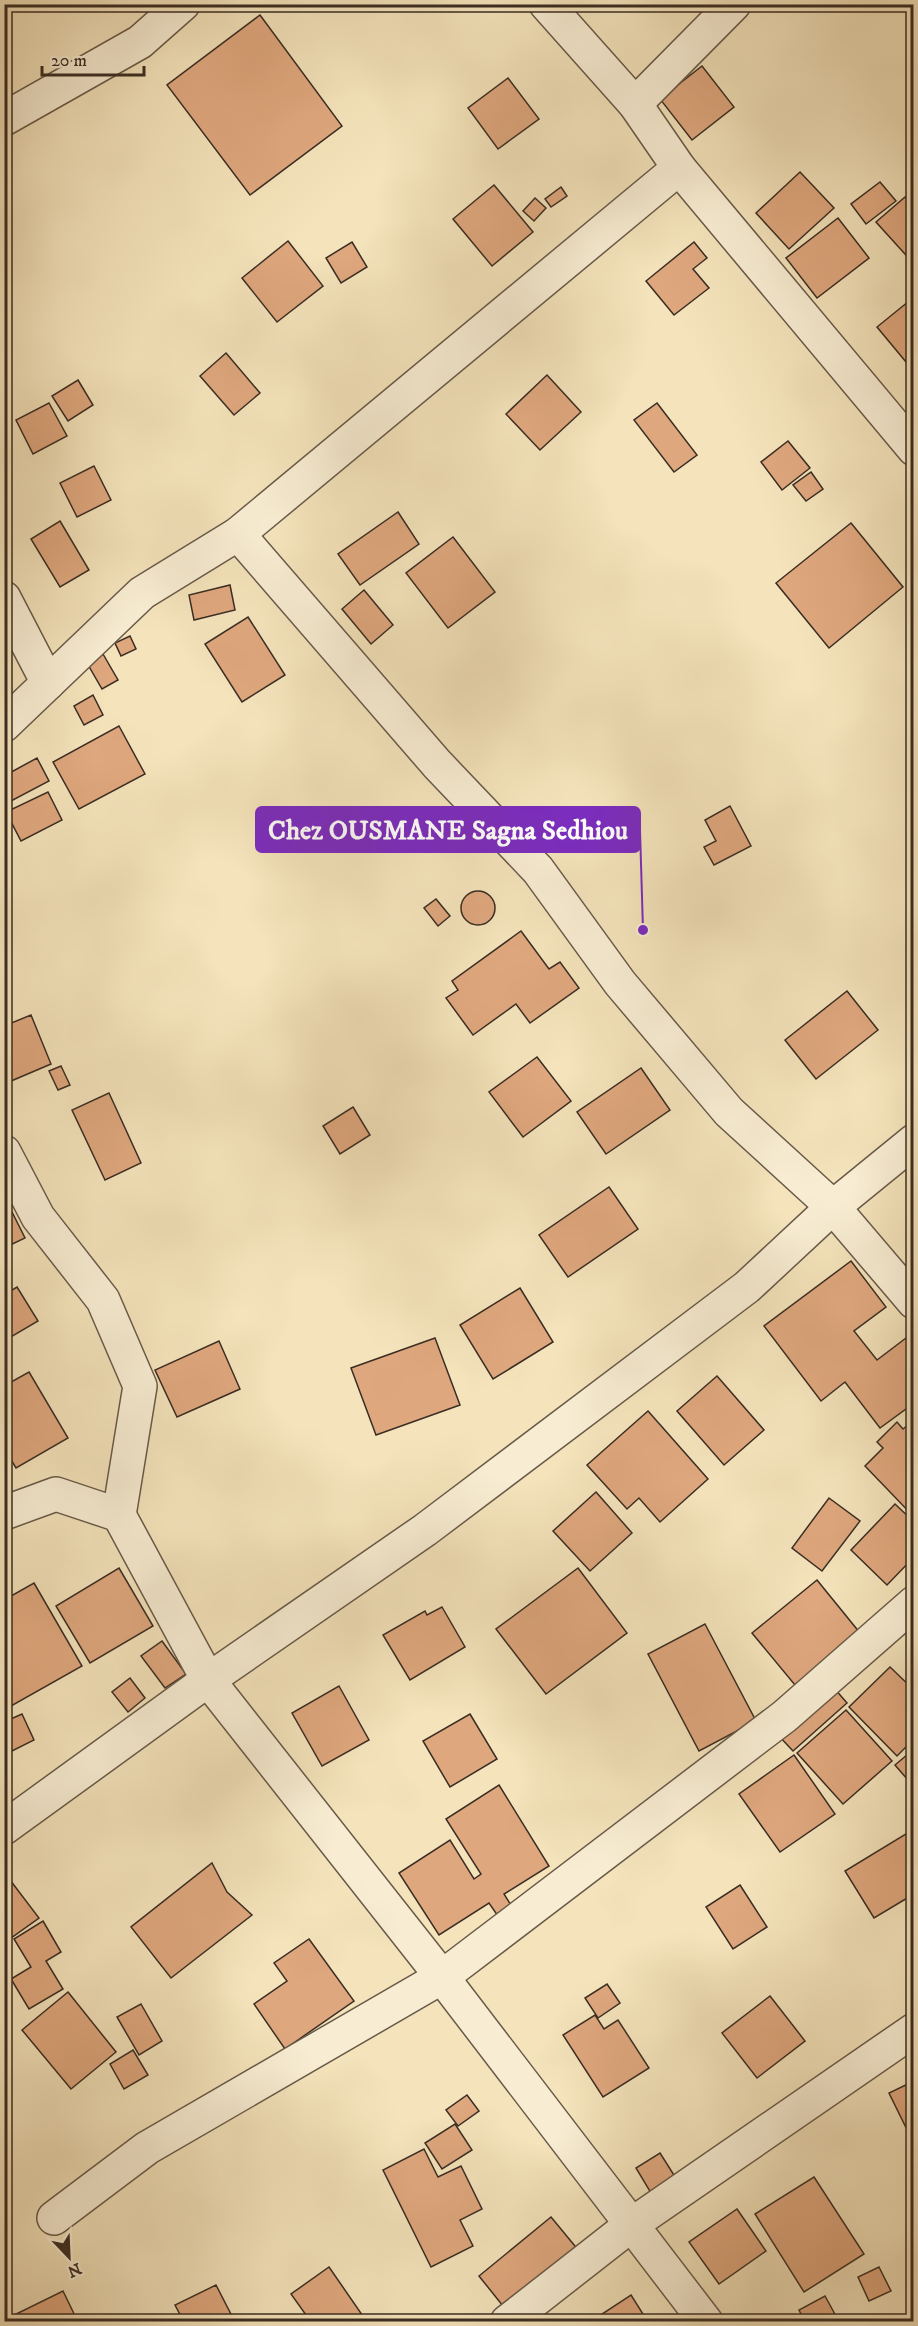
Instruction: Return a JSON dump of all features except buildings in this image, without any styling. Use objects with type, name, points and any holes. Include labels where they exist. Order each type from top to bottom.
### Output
[{"type":"street","points":[[4,119],[140,42],[183,4]]},
{"type":"street","points":[[546,4],[634,104],[679,168],[914,449]]},
{"type":"street","points":[[634,104],[734,4]]},
{"type":"street","points":[[4,725],[142,593],[238,534],[679,168]]},
{"type":"street","points":[[238,534],[437,764],[538,870],[620,983],[729,1112],[833,1207],[914,1302]]},
{"type":"street","points":[[4,598],[48,683]]},
{"type":"street","points":[[4,1828],[208,1680],[425,1530],[747,1287],[833,1207],[914,1141]]},
{"type":"street","points":[[4,1152],[38,1217],[103,1300],[140,1386],[119,1515],[208,1680],[442,1977],[706,2322]]},
{"type":"street","points":[[4,1513],[56,1494],[119,1515]]},
{"type":"street","points":[[54,2218],[147,2148],[442,1977],[785,1716],[914,1603]]},
{"type":"street","points":[[507,2322],[631,2224],[914,2030]]},
{"type":"place","name":"Chez OUSMANE Sagna Sedhiou","points":[[643,930]]}]
